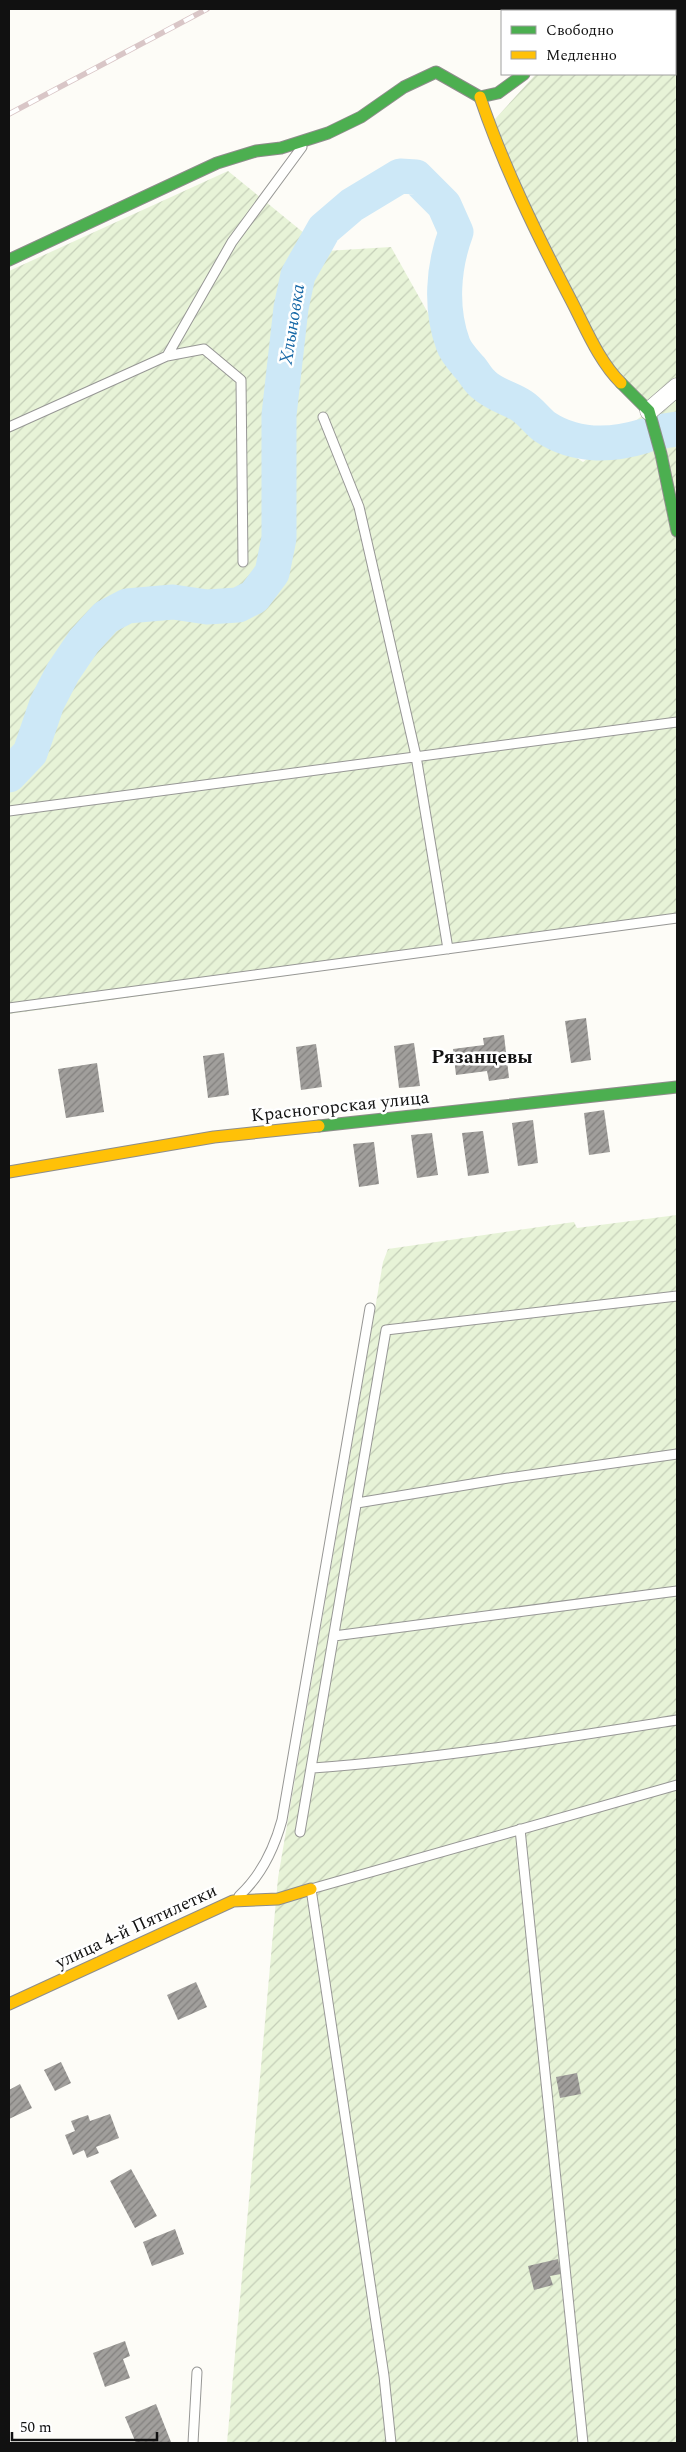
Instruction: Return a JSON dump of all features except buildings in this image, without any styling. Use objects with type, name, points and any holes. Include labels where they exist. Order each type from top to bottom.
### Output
[{"type":"street","points":[[9,260],[217,163],[328,133],[361,116],[404,87],[436,72],[480,97],[493,135],[531,224],[592,341],[617,379],[649,411],[661,454],[677,531]]},
{"type":"street","points":[[480,97],[498,93],[523,75]]},
{"type":"street","points":[[649,411],[677,387]]},
{"type":"street","name":"Красногорская улица","points":[[9,1172],[214,1137],[677,1087]]},
{"type":"street","name":"улица 4-й Пятилетки","points":[[9,2004],[233,1901],[278,1898],[311,1889]]},
{"type":"lane","points":[[167,356],[232,242],[308,139]]},
{"type":"lane","points":[[9,427],[167,356],[204,349],[241,380],[243,562]]},
{"type":"lane","points":[[323,417],[359,507],[416,756],[448,949]]},
{"type":"lane","points":[[9,811],[677,722]]},
{"type":"lane","points":[[9,1008],[677,918]]},
{"type":"lane","points":[[300,1832],[313,1768],[386,1330],[677,1296]]},
{"type":"lane","points":[[233,1901],[247,1888],[265,1864],[282,1820],[370,1308]]},
{"type":"lane","points":[[357,1503],[508,1478],[677,1454]]},
{"type":"lane","points":[[334,1636],[677,1591]]},
{"type":"lane","points":[[313,1768],[356,1765],[561,1738],[677,1720]]},
{"type":"lane","points":[[391,2443],[384,2376],[311,1889],[677,1785]]},
{"type":"lane","points":[[520,1829],[583,2443]]},
{"type":"lane","points":[[193,2443],[197,2372]]},
{"type":"green space","points":[[677,9],[677,922],[9,1014],[9,271],[228,171],[326,251],[391,247],[446,345],[509,413],[583,462],[648,411],[611,367],[487,128],[535,75],[676,75],[676,10],[608,10]]},
{"type":"green space","points":[[677,1215],[677,2443],[227,2443],[278,1878],[383,1262],[388,1249],[574,1222],[577,1228]]},
{"type":"waterway","name":"Хлыновка","points":[[9,775],[30,753],[47,703],[63,672],[84,641],[106,617],[127,606],[173,602],[207,607],[238,605],[254,597],[272,573],[279,538],[279,415],[291,308],[298,275],[324,229],[352,205],[400,176],[416,177],[444,205],[456,232],[448,259],[446,274],[446,317],[454,347],[480,381],[492,391],[522,406],[545,427],[568,438],[593,443],[606,443],[644,436]]},
{"type":"waterway","name":"Хлыновка","points":[[664,431],[677,429]]},
{"type":"railway","points":[[9,114],[207,9]]},
{"type":"traffic: fast","points":[[9,260],[217,163],[256,151],[281,148],[328,133],[361,117],[404,87],[436,72],[480,97],[498,93],[523,75]]},
{"type":"traffic: fast","points":[[621,383],[649,411],[661,454],[677,531]]},
{"type":"traffic: fast","points":[[319,1126],[677,1087]]},
{"type":"traffic: slow","points":[[480,97],[510,175],[546,252],[606,365],[621,383]]},
{"type":"traffic: slow","points":[[9,1172],[214,1137],[319,1126]]},
{"type":"traffic: slow","points":[[9,2004],[233,1901],[278,1899],[311,1889]]},
{"type":"district","name":"Рязанцевы","points":[[482,1056]]}]
